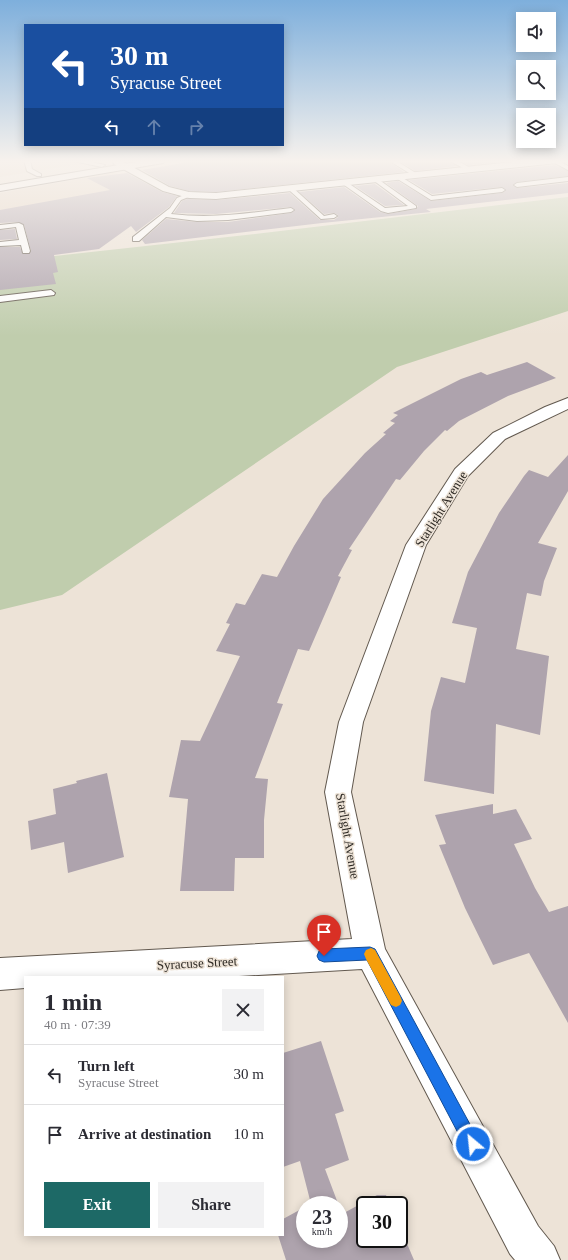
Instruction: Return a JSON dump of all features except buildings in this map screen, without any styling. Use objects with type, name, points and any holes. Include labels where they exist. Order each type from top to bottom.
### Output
[{"type":"street","name":"Starlight Avenue","points":[[540,1260],[524,1240],[370,953],[338,792],[352,722],[416,545],[461,473],[498,436],[568,403]]},
{"type":"street","name":"Syracuse Street","points":[[0,974],[370,953]]},
{"type":"lane","points":[[136,239],[160,219]]},
{"type":"lane","points":[[0,227],[19,225],[26,251]]},
{"type":"lane","points":[[0,244],[24,242]]},
{"type":"lane","points":[[0,299],[51,293]]},
{"type":"shaded area","points":[[0,219],[42,219],[0,223]]},
{"type":"green space","points":[[384,219],[568,219],[568,311],[397,367],[62,595],[0,610],[0,262]]},
{"type":"slow traffic","points":[[371,954],[396,1001]]},
{"type":"route","points":[[324,956],[370,953],[473,1144]]}]
